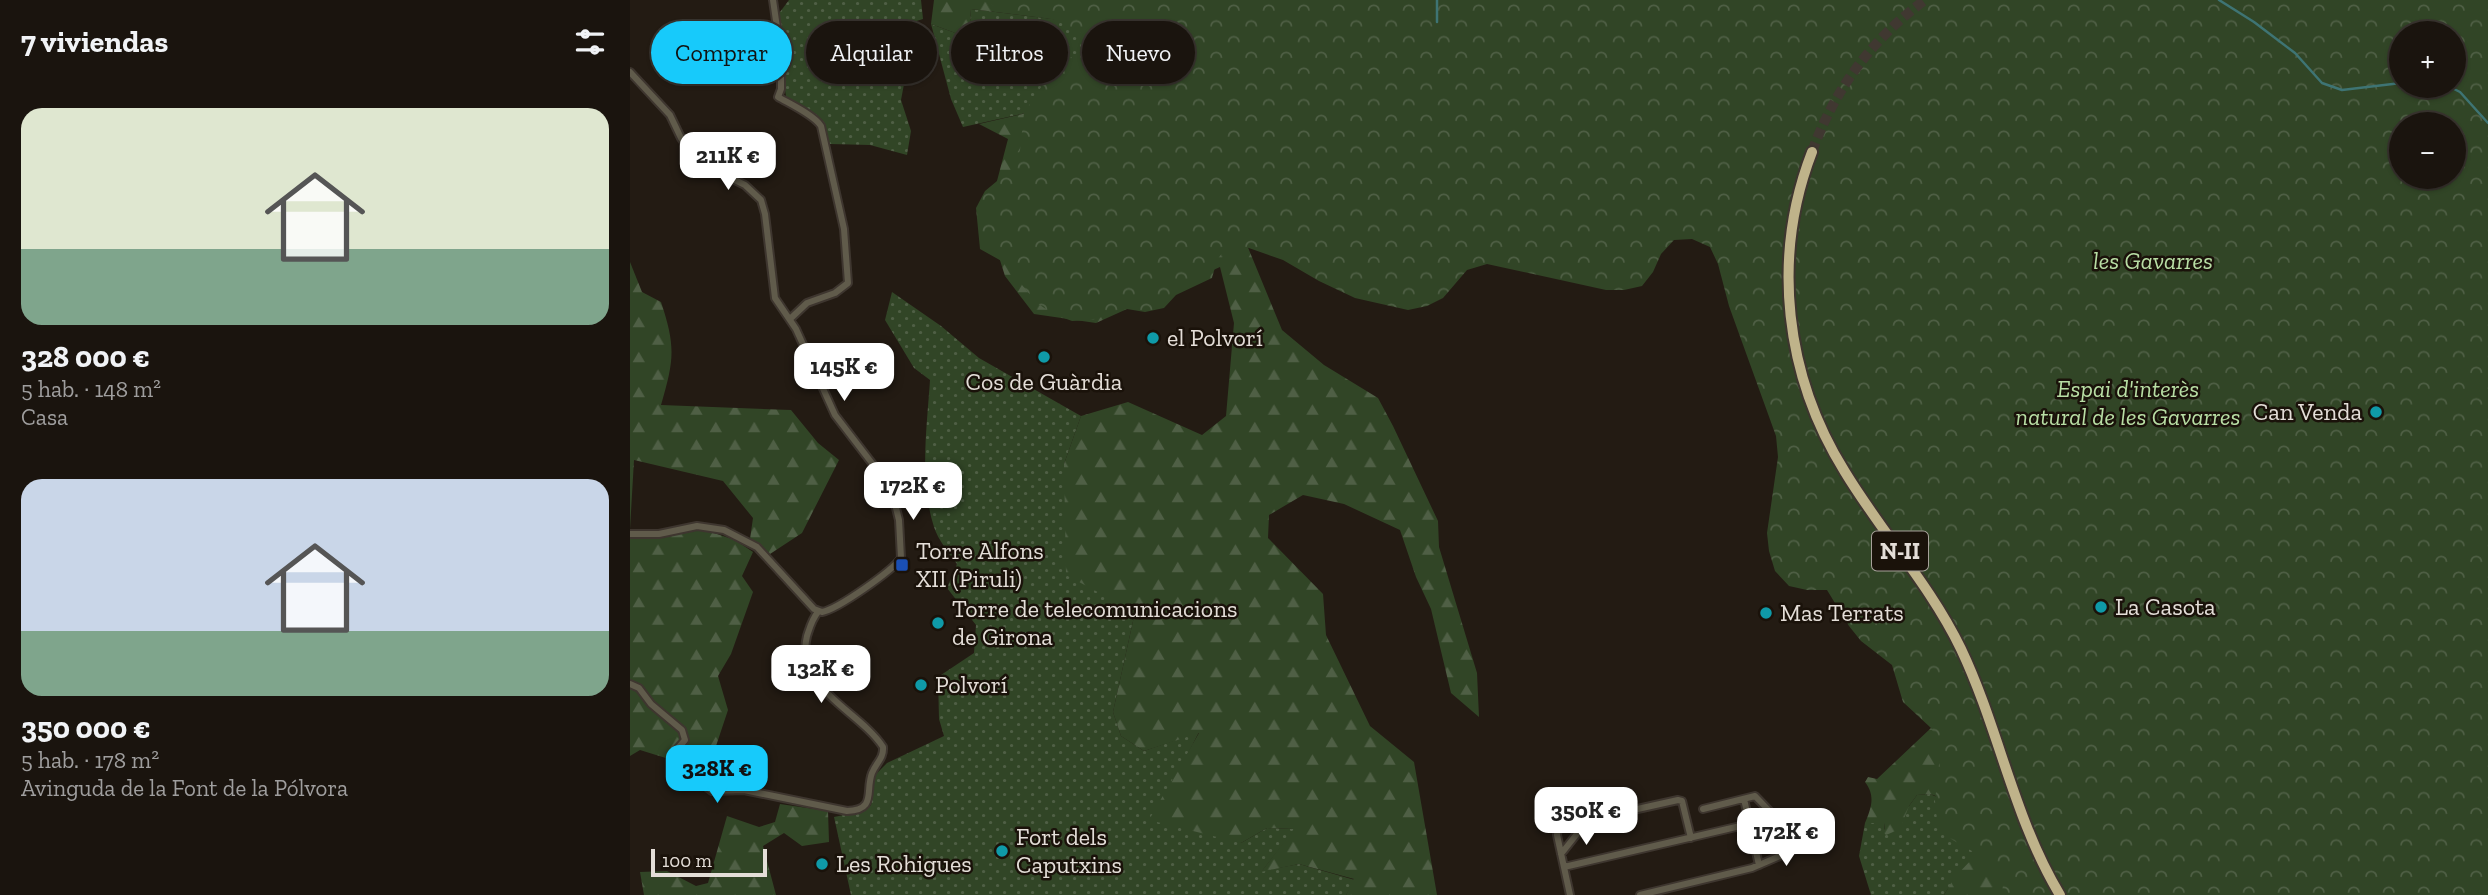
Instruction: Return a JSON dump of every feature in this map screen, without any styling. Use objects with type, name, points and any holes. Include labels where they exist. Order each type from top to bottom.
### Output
[{"type":"highway","name":"N-II","points":[[1812,152],[1795,211],[1787,274],[1794,344],[1810,400],[1826,439],[1845,473],[1927,589],[1960,647],[1991,723],[2029,835],[2060,895]]},
{"type":"street","points":[[773,0],[781,55],[781,89],[778,97],[794,108],[814,116],[821,126],[844,229],[848,264],[848,283],[844,287],[807,303],[790,319]]},
{"type":"street","points":[[630,72],[670,115],[693,155],[710,169],[746,186],[761,200],[765,214],[773,291],[778,304],[790,319],[835,415],[891,488],[899,517],[901,560],[840,605],[826,612],[818,612],[757,547],[724,530],[697,526],[659,534],[630,534]]},
{"type":"street","points":[[630,684],[639,688],[651,704],[682,730],[685,740],[673,754],[675,762],[712,791],[744,790],[847,811],[858,810],[869,799],[871,776],[883,756],[883,747],[811,674],[804,646],[818,612]]},
{"type":"street","points":[[1640,895],[1759,865],[1803,846],[1755,796],[1703,809]]},
{"type":"street","points":[[1744,799],[1759,865]]},
{"type":"street","points":[[1561,854],[1588,820],[1678,800],[1682,801],[1691,838]]},
{"type":"street","points":[[1564,867],[1749,824]]},
{"type":"street","points":[[1558,828],[1557,835],[1570,895]]},
{"type":"green space","points":[[789,0],[921,0],[923,19],[916,21],[806,21],[806,84],[904,84],[901,100],[911,131],[907,155],[870,145],[830,144],[820,120],[787,101],[784,84],[792,84],[792,21],[777,21],[777,16]]},
{"type":"green space","points":[[934,0],[1146,0],[1155,21],[1082,23],[971,9],[970,21],[951,21],[951,31],[937,26],[937,21],[931,21]]},
{"type":"green space","name":"Espai d'interès natural de les Gavarres","points":[[985,0],[2488,0],[2488,895],[2002,895],[2003,884],[1996,865],[1946,836],[1937,819],[1935,801],[1941,746],[1931,728],[1903,702],[1892,665],[1861,641],[1827,590],[1789,586],[1775,571],[1767,533],[1778,457],[1776,436],[1710,247],[1692,239],[1674,240],[1661,254],[1653,272],[1642,286],[1624,290],[1606,290],[1487,264],[1467,270],[1443,298],[1427,306],[1408,310],[1355,298],[1283,260],[1246,247],[1228,245],[1217,260],[1212,278],[1176,295],[1164,308],[1145,312],[1127,309],[1092,320],[1072,321],[1053,314],[1037,303],[1022,285],[1014,268],[980,249],[976,208],[985,191],[1014,167],[1020,150],[1024,113],[1043,84],[1068,84],[1068,58],[1082,56],[1082,84],[1195,84],[1195,21],[1082,21],[1082,34],[1068,26],[1068,21],[999,9]]},
{"type":"green space","points":[[971,9],[1082,23],[1082,73],[1048,108],[963,127],[951,99],[937,46],[937,26],[951,31],[951,84],[1068,84],[1068,21],[970,21]]},
{"type":"green space","points":[[1082,73],[1082,84],[1181,84],[1282,330],[1324,365],[1378,398],[1393,426],[1438,521],[1439,547],[1477,673],[1479,717],[1451,693],[1431,609],[1416,577],[1400,530],[1344,504],[1303,495],[1269,515],[1268,538],[1323,594],[1326,635],[1370,726],[1414,762],[1437,895],[1346,895],[1354,879],[1299,864],[1261,872],[1294,829],[1267,828],[1241,843],[1149,820],[1199,733],[1144,751],[1121,736],[1113,712],[1135,612],[1066,575],[1064,464],[1081,416],[1128,402],[1202,435],[1226,416],[1234,323],[1220,267],[1096,323],[1034,314],[1005,276],[987,219],[1008,139],[979,124],[1048,108]]},
{"type":"green space","points":[[630,262],[642,292],[661,302],[669,331],[671,364],[661,405],[791,410],[818,443],[839,460],[802,533],[770,554],[750,539],[753,518],[723,481],[634,460],[630,529]]},
{"type":"green space","points":[[892,292],[941,326],[979,358],[1081,416],[1064,464],[1135,612],[1113,712],[1121,736],[1144,751],[1199,732],[1183,763],[1241,843],[1267,828],[1295,829],[1262,871],[1299,864],[1355,880],[1346,895],[851,895],[834,817],[863,811],[871,805],[875,775],[887,763],[944,736],[939,719],[938,677],[974,653],[976,625],[947,588],[957,564],[936,532],[929,509],[925,473],[930,380],[914,368],[885,320]]},
{"type":"green space","points":[[702,529],[735,540],[753,552],[742,576],[753,592],[731,654],[718,676],[728,710],[711,761],[744,765],[736,783],[723,787],[708,783],[685,764],[678,754],[687,742],[688,734],[652,701],[641,685],[630,681],[630,539],[656,538]]},
{"type":"green space","points":[[1943,680],[1942,798],[1930,794],[1917,795],[1909,806],[1900,829],[1886,835],[1885,823],[1865,823],[1871,807],[1871,797],[1865,782],[1868,777],[1877,779],[1931,728]]},
{"type":"green space","points":[[630,687],[637,689],[646,704],[678,729],[682,736],[669,759],[640,750],[630,756]]},
{"type":"green space","points":[[1930,794],[2013,831],[1966,867],[1944,895],[1871,895],[1859,856],[1865,823],[1885,823],[1884,830],[1917,795]]},
{"type":"green space","points":[[780,804],[828,811],[829,842],[802,846],[784,833],[763,846],[776,895],[644,895],[640,872],[667,871],[696,886],[708,883],[727,816],[759,827],[775,822]]},
{"type":"green space","points":[[1977,841],[2026,895],[1944,895],[1954,878],[1973,858]]},
{"type":"waterway","points":[[1437,0],[1437,22]]},
{"type":"waterway","points":[[2219,0],[2295,53],[2322,83],[2342,90],[2389,84]]},
{"type":"waterway","points":[[2465,98],[2488,123]]},
{"type":"tunnel","points":[[1812,152],[1831,108],[1857,67],[1888,31],[1925,0]]},
{"type":"place","name":"el Polvorí","points":[[1153,338]]},
{"type":"place","name":"Cos de Guàrdia","points":[[1044,357]]},
{"type":"place","name":"Can Venda","points":[[2376,412]]},
{"type":"place","name":"Torre Alfons XII (Piruli)","points":[[902,565]]},
{"type":"place","name":"La Casota","points":[[2101,607]]},
{"type":"place","name":"Mas Terrats","points":[[1766,613]]},
{"type":"place","name":"Torre de telecomunicacions de Girona","points":[[938,623]]},
{"type":"place","name":"Polvorí","points":[[921,685]]},
{"type":"place","name":"Fort dels Caputxins","points":[[1002,851]]},
{"type":"place","name":"Les Rohigues","points":[[822,864]]},
{"type":"park label","name":"les Gavarres","points":[[2153,261]]}]
